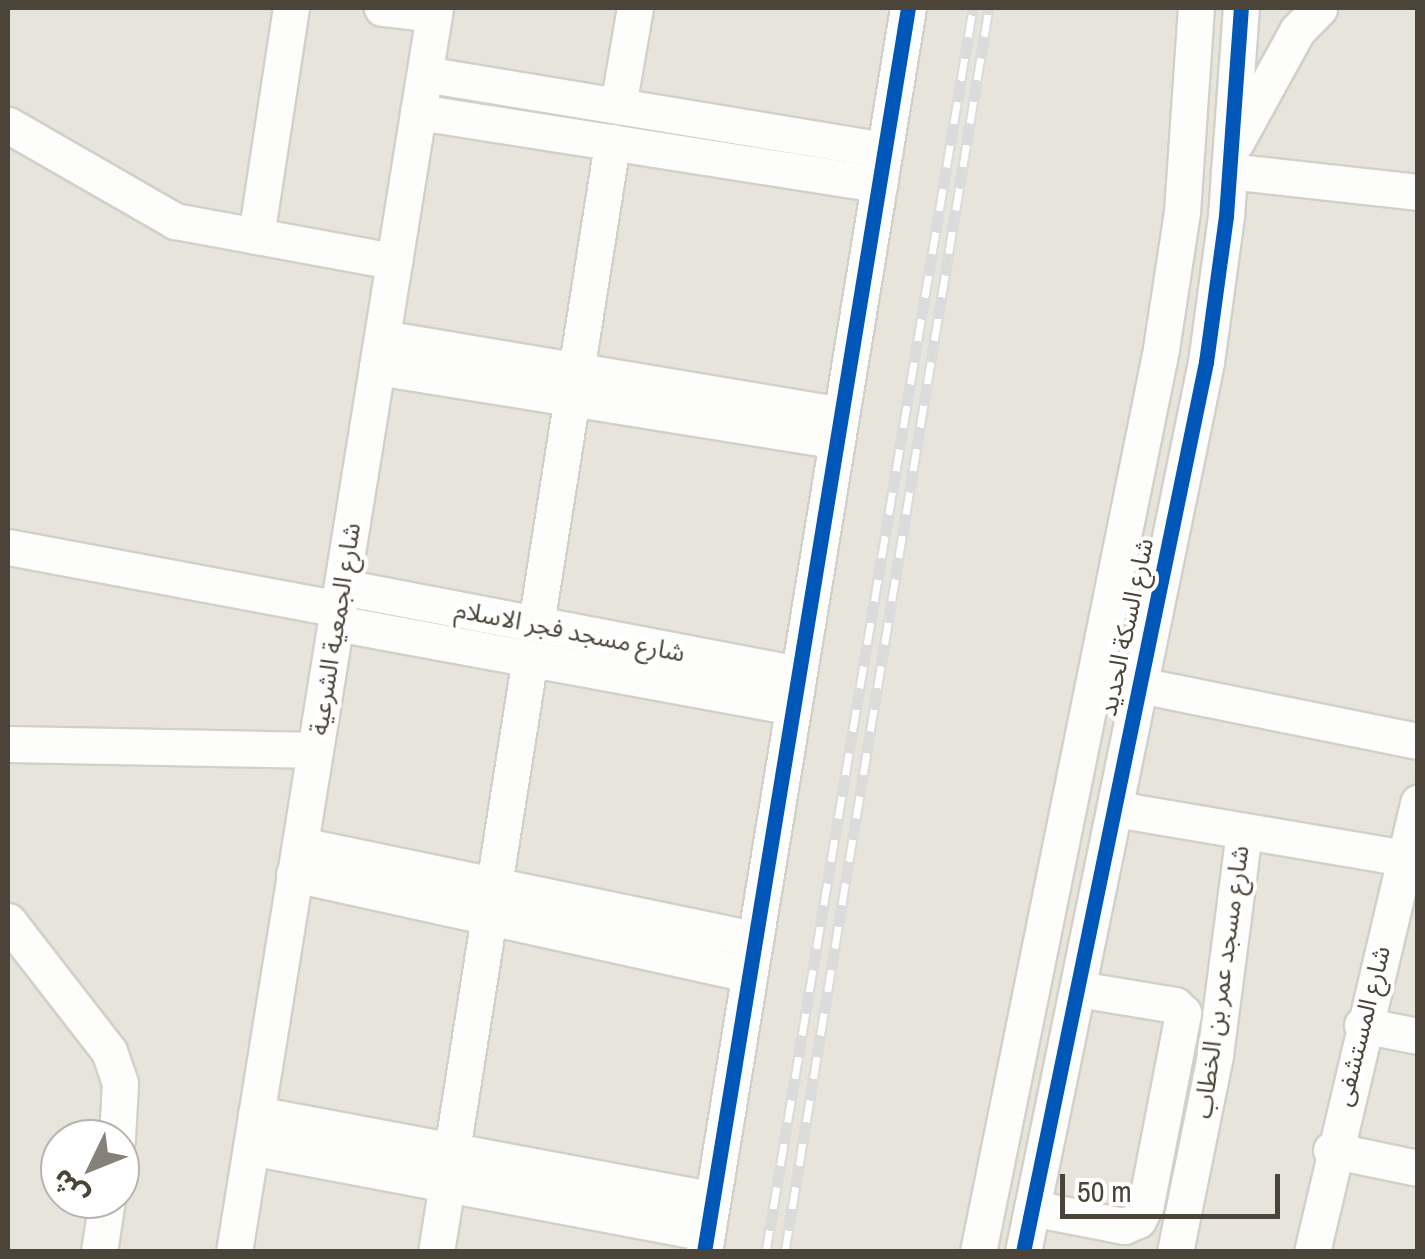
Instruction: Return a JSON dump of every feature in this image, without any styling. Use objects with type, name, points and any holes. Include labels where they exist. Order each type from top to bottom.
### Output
[{"type":"street","points":[[256,236],[291,8]]},
{"type":"street","points":[[382,8],[435,11]]},
{"type":"street","points":[[436,1252],[492,901],[542,625],[574,384],[624,107],[635,8]]},
{"type":"street","points":[[254,1130],[451,1167],[707,1228],[908,8]]},
{"type":"street","name":"شارع السكة الحديد","points":[[978,1252],[1172,283],[1196,8]]},
{"type":"street","name":"شارع السكة الحديد","points":[[1024,1252],[1206,362],[1230,161],[1241,8]]},
{"type":"street","points":[[1319,8],[1297,31],[1230,161],[1418,192]]},
{"type":"street","name":"شارع الجمعية الشرعية","points":[[234,1252],[435,11]]},
{"type":"street","points":[[425,74],[624,107],[882,167]]},
{"type":"street","points":[[418,112],[618,143],[882,167]]},
{"type":"street","points":[[8,125],[156,213],[394,261]]},
{"type":"street","points":[[380,352],[839,428]]},
{"type":"street","name":"شارع مسجد فجر الاسلام","points":[[8,547],[339,607],[536,660],[796,691]]},
{"type":"street","name":"شارع مسجد فجر الاسلام","points":[[339,607],[542,625],[796,691]]},
{"type":"street","points":[[1095,675],[1418,742]]},
{"type":"street","points":[[8,744],[315,750]]},
{"type":"street","name":"شارع المستشفى","points":[[1312,1252],[1331,1150],[1418,802]]},
{"type":"street","points":[[1114,809],[1404,858]]},
{"type":"street","name":"شارع مسجد عمر بن الخطاب","points":[[1175,1252],[1215,1055],[1244,830]]},
{"type":"street","points":[[297,859],[492,901],[749,974]]},
{"type":"street","points":[[492,901],[755,938]]},
{"type":"street","points":[[8,922],[109,1051],[120,1083],[118,1119]]},
{"type":"street","points":[[1032,1208],[1124,1226],[1138,1220],[1146,1204],[1183,1012],[1175,1004],[1078,989]]},
{"type":"street","points":[[1362,1025],[1418,1036]]},
{"type":"street","points":[[1331,1150],[1418,1168]]},
{"type":"street","points":[[99,1252],[104,1219]]},
{"type":"shaded area","points":[[8,8],[1417,8],[1417,1251],[8,1251]]},
{"type":"railway","points":[[766,1252],[973,8]]},
{"type":"railway","points":[[785,1252],[989,8]]},
{"type":"cycle path","points":[[704,1252],[908,8]]},
{"type":"cycle path","points":[[1023,1252],[1206,362],[1226,216],[1241,8]]}]
